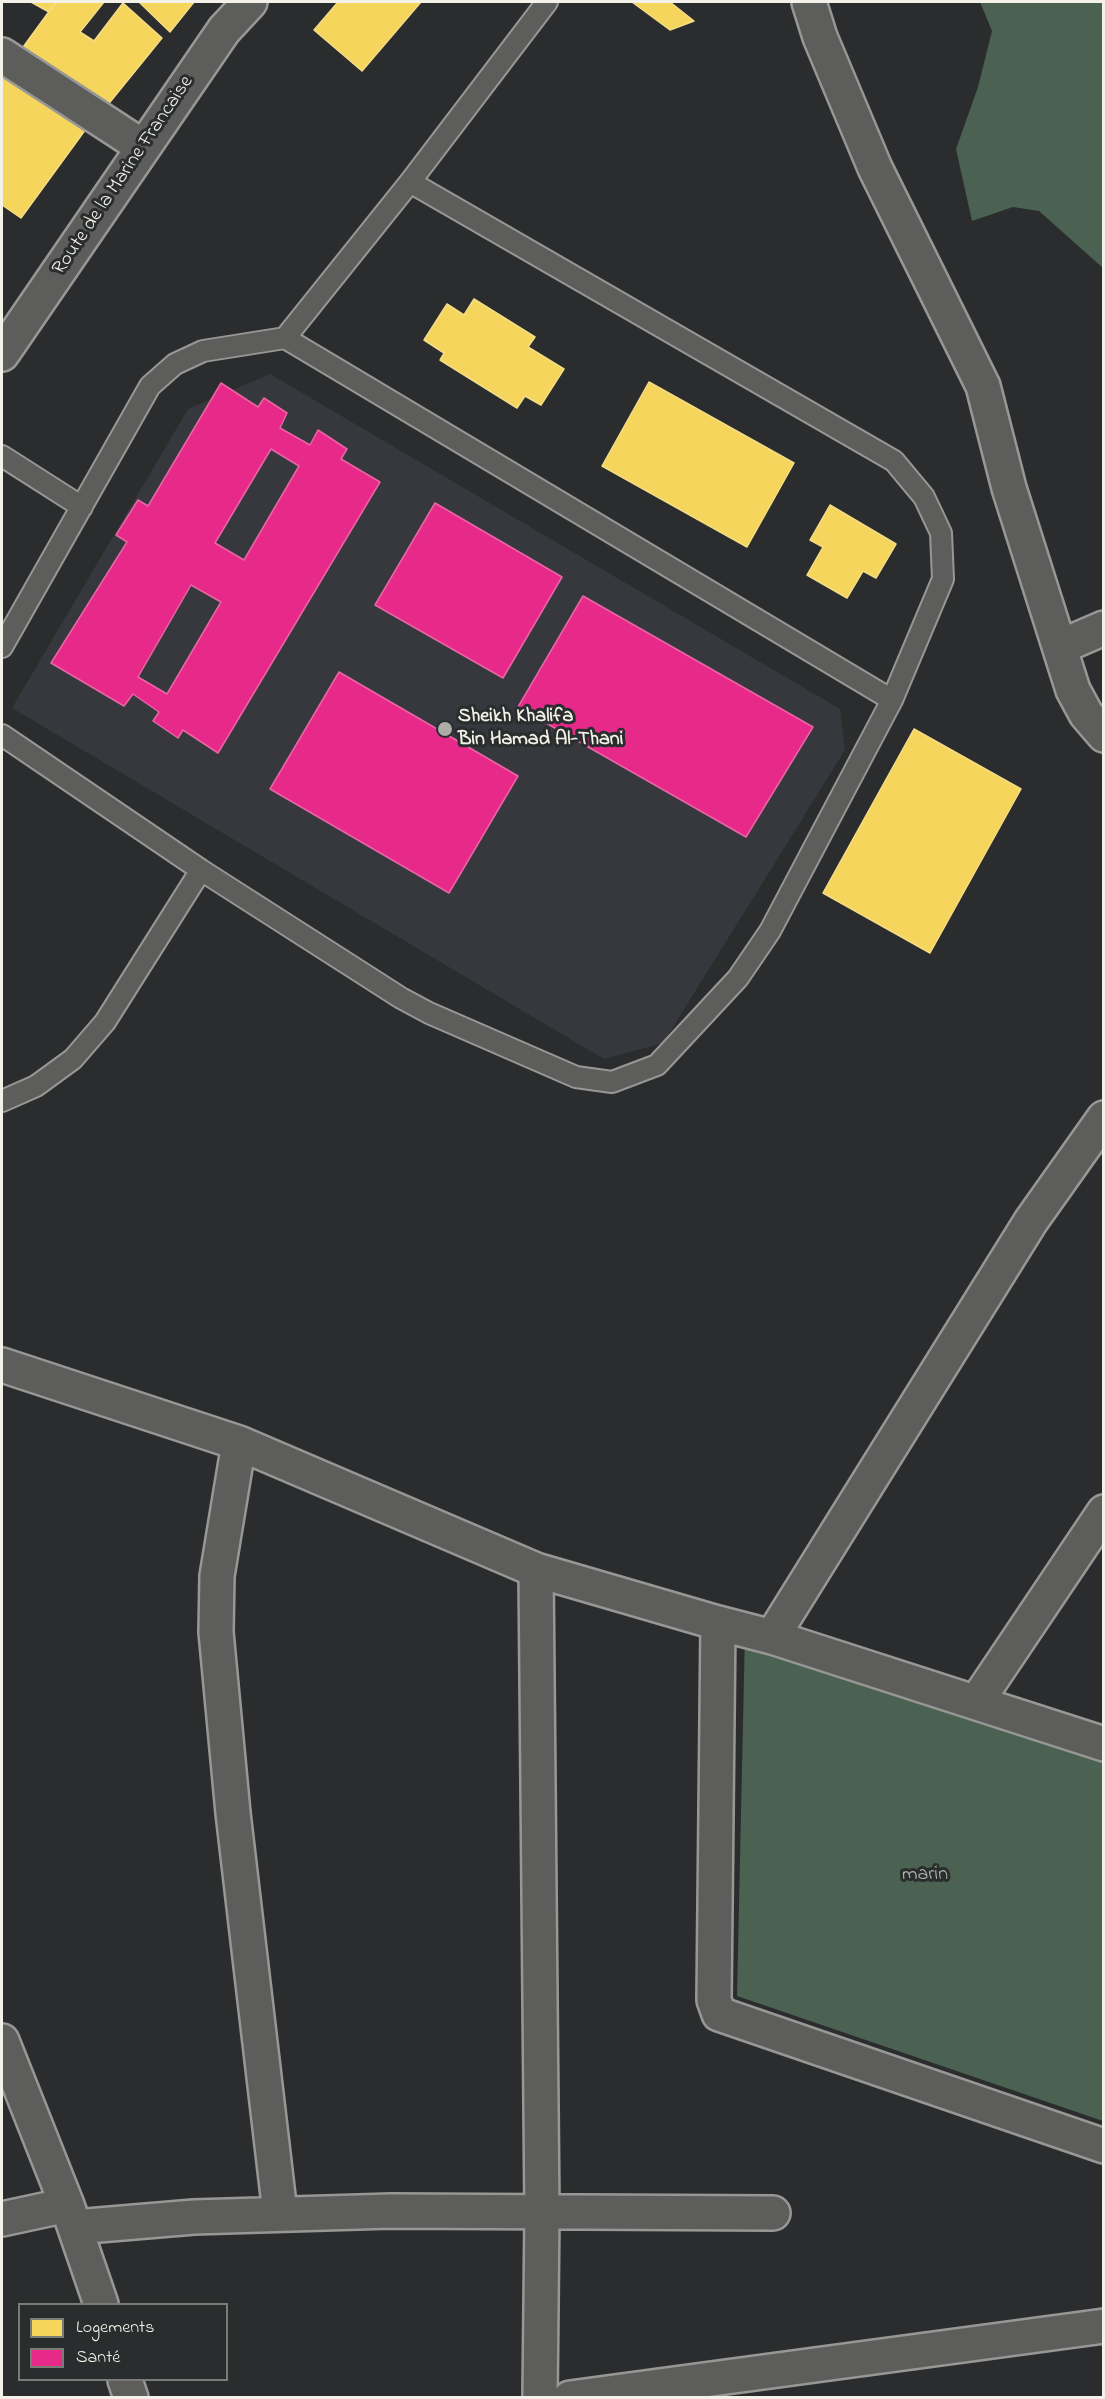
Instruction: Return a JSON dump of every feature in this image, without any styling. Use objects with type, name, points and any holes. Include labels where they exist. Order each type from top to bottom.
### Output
[{"type":"street","name":"Route de la Marine Francaise","points":[[2,354],[143,147],[220,16],[250,2]]},
{"type":"street","points":[[809,2],[820,37],[875,168],[983,386],[1010,488],[1073,690],[1086,714],[1104,735]]},
{"type":"street","points":[[2,55],[143,147]]},
{"type":"street","points":[[1060,647],[1104,628]]},
{"type":"street","points":[[772,1636],[1031,1221],[1104,1118]]},
{"type":"street","points":[[2,1365],[239,1443],[536,1570],[717,1623],[772,1636],[1104,1743]]},
{"type":"street","points":[[239,1443],[217,1576],[216,1632],[233,1813],[280,2213]]},
{"type":"street","points":[[977,1701],[1104,1512]]},
{"type":"street","points":[[536,1570],[542,2213],[540,2397]]},
{"type":"street","points":[[717,1623],[714,2000],[719,2014],[1104,2146]]},
{"type":"street","points":[[2,2041],[71,2216],[101,2303]]},
{"type":"street","points":[[2,2219],[391,2211],[773,2213]]},
{"type":"street","points":[[570,2397],[1104,2326]]},
{"type":"street","points":[[126,2381],[131,2397]]},
{"type":"lane","points":[[285,338],[410,182],[547,2]]},
{"type":"lane","points":[[2,735],[201,870],[429,1013],[576,1077],[612,1082],[657,1065],[738,978],[770,931],[892,700],[943,579],[941,533],[924,496],[894,461],[410,182]]},
{"type":"lane","points":[[2,647],[150,386],[175,364],[202,351],[285,338],[892,700]]},
{"type":"lane","points":[[2,456],[82,507]]},
{"type":"lane","points":[[2,1101],[36,1086],[73,1059],[105,1022],[201,870]]},
{"type":"shaded area","name":"Sheikh Khalifa Bin Hamad Al-Thani","points":[[270,374],[840,709],[845,750],[663,1043],[604,1059],[12,708],[188,409]]},
{"type":"green space","points":[[980,2],[1103,2],[1103,268],[1039,211],[1013,207],[972,221],[956,149],[978,87],[992,31]]},
{"type":"green space","name":"marin","points":[[745,1632],[1103,1751],[1103,2121],[737,1996]]},
{"type":"building: Logements","points":[[31,2],[56,2],[49,12]]},
{"type":"building: Logements","points":[[56,2],[104,2],[80,32],[94,41],[123,3],[162,38],[106,107],[21,50]]},
{"type":"building: Logements","points":[[139,2],[194,2],[170,32]]},
{"type":"building: Logements","points":[[338,2],[421,2],[362,71],[314,30]]},
{"type":"building: Logements","points":[[632,2],[670,2],[694,21],[670,30]]},
{"type":"building: Logements","points":[[2,72],[91,122],[21,218],[2,205]]},
{"type":"building: Logements","points":[[474,299],[535,337],[528,347],[564,369],[541,405],[525,396],[517,408],[440,360],[444,353],[424,340],[447,304],[464,315]]},
{"type":"building: Logements","points":[[649,382],[794,463],[747,547],[602,466]]},
{"type":"building: Logements","points":[[830,505],[896,544],[876,578],[863,571],[847,598],[807,575],[823,547],[810,540]]},
{"type":"building: Logements","points":[[914,729],[1021,789],[930,953],[823,893]]},
{"type":"building: Santé","points":[[221,383],[258,407],[264,398],[287,413],[280,428],[310,445],[318,430],[347,449],[341,459],[380,482],[218,753],[183,730],[178,738],[153,721],[159,712],[133,694],[124,706],[51,663],[127,542],[116,535],[138,500],[148,506]],"holes":[[[271,449],[299,466],[244,560],[215,543]],[[191,585],[221,602],[167,694],[138,677]]]},
{"type":"building: Santé","points":[[435,503],[562,577],[503,678],[375,605]]},
{"type":"building: Santé","points":[[583,596],[813,727],[746,837],[518,707]]},
{"type":"building: Santé","points":[[339,672],[518,776],[449,893],[270,789]]},
{"type":"place","name":"Sheikh Khalifa Bin Hamad Al-Thani","points":[[445,729]]}]
